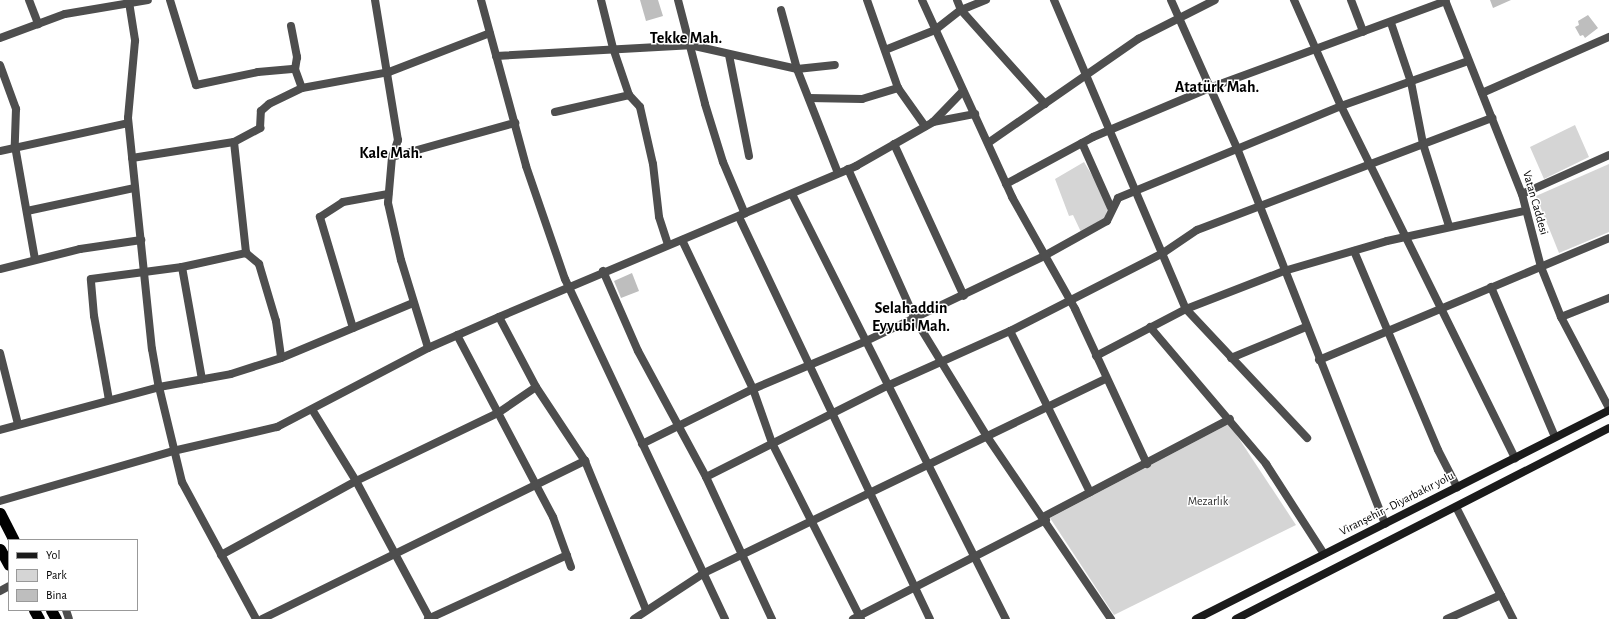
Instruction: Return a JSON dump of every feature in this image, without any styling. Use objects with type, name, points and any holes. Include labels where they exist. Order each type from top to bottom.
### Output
[{"type":"highway","points":[[0,514],[13,539]]},
{"type":"highway","points":[[0,549],[8,563]]},
{"type":"main road","name":"Viranşehir - Diyarbakır yolu","points":[[1196,619],[1609,409]]},
{"type":"main road","points":[[1236,619],[1609,428]]},
{"type":"street","points":[[29,0],[38,24]]},
{"type":"street","points":[[0,38],[65,14],[129,1],[148,0]]},
{"type":"street","points":[[170,0],[196,85],[258,72],[295,68]]},
{"type":"street","points":[[375,0],[389,72],[398,140],[392,157],[388,194],[401,260],[428,348]]},
{"type":"street","points":[[481,0],[515,124],[568,287],[725,619]]},
{"type":"street","points":[[601,0],[612,48],[629,95],[640,107],[653,164],[659,217],[668,245]]},
{"type":"street","points":[[678,0],[723,162],[742,216],[868,492],[930,619]]},
{"type":"street","points":[[867,0],[898,88],[925,126]]},
{"type":"street","points":[[922,0],[1006,184],[1044,256],[1069,299],[1147,464]]},
{"type":"street","points":[[957,0],[961,10],[1045,104]]},
{"type":"street","points":[[885,50],[935,30],[961,10],[986,0]]},
{"type":"street","points":[[1054,0],[1084,76],[1136,190],[1186,309],[1307,438]]},
{"type":"street","points":[[1171,0],[1212,86],[1385,524]]},
{"type":"street","points":[[988,143],[1138,39],[1179,16],[1215,0]]},
{"type":"street","points":[[1294,0],[1341,106],[1515,458]]},
{"type":"street","points":[[1350,0],[1363,32]]},
{"type":"street","points":[[1006,184],[1082,143],[1212,86],[1314,48],[1391,23],[1445,0]]},
{"type":"street","name":"Vatan Caddesi","points":[[1445,0],[1522,194],[1525,211],[1541,267],[1561,317],[1609,409]]},
{"type":"street","points":[[129,1],[134,40],[128,123],[134,188],[141,240],[143,272],[159,387],[173,451],[182,482],[220,555],[256,619]]},
{"type":"street","points":[[781,10],[797,69],[838,173]]},
{"type":"street","points":[[1391,23],[1411,82],[1423,144],[1449,226]]},
{"type":"street","points":[[291,26],[297,57],[295,68],[302,88]]},
{"type":"street","points":[[132,158],[234,142],[260,128],[262,111],[269,104],[302,88],[389,72],[490,33]]},
{"type":"street","points":[[1482,92],[1609,37]]},
{"type":"street","points":[[496,56],[690,44],[729,55],[797,69],[836,65]]},
{"type":"street","points":[[729,55],[749,156]]},
{"type":"street","points":[[642,444],[753,389],[810,363],[864,342],[915,319],[1044,256],[1107,221],[1118,198],[1341,106],[1468,61]]},
{"type":"street","points":[[0,65],[16,108],[15,146],[35,259]]},
{"type":"street","points":[[809,98],[862,99],[898,88]]},
{"type":"street","points":[[933,122],[963,91]]},
{"type":"street","points":[[554,112],[629,95]]},
{"type":"street","points":[[0,501],[173,451],[278,426],[313,410],[428,348],[603,271],[742,216],[848,169],[933,122],[975,114]]},
{"type":"street","points":[[706,477],[772,442],[887,386],[944,363],[1010,331],[1069,299],[1163,252],[1197,230],[1260,208],[1370,164],[1492,118]]},
{"type":"street","points":[[0,150],[128,123]]},
{"type":"street","points":[[392,157],[515,124]]},
{"type":"street","points":[[234,142],[246,253],[259,264],[276,321],[281,358]]},
{"type":"street","points":[[1082,143],[1112,210]]},
{"type":"street","points":[[894,144],[964,296]]},
{"type":"street","points":[[1522,194],[1609,155]]},
{"type":"street","points":[[848,169],[915,319],[944,363],[988,438],[1111,619]]},
{"type":"street","points":[[27,211],[134,188]]},
{"type":"street","points":[[353,328],[320,217],[343,202],[388,194]]},
{"type":"street","points":[[792,194],[864,342],[976,555],[1006,619]]},
{"type":"street","points":[[1096,356],[1186,309],[1284,271],[1406,236],[1525,211]]},
{"type":"street","points":[[1319,360],[1443,310],[1491,286],[1541,267],[1609,238]]},
{"type":"street","points":[[0,269],[35,259],[141,240]]},
{"type":"street","points":[[682,240],[753,389],[772,442],[858,618],[1044,519],[1090,492],[1230,420]]},
{"type":"street","points":[[1354,251],[1457,487]]},
{"type":"street","points":[[109,400],[94,316],[91,279],[182,267],[246,253]]},
{"type":"street","points":[[182,267],[202,379]]},
{"type":"street","points":[[603,271],[638,351],[706,477],[772,619]]},
{"type":"street","points":[[1491,286],[1555,437]]},
{"type":"street","points":[[1561,317],[1609,298]]},
{"type":"street","points":[[0,430],[159,387],[231,374],[281,358],[413,303]]},
{"type":"street","points":[[498,317],[536,387],[585,461],[646,610]]},
{"type":"street","points":[[1150,327],[1266,464],[1324,554]]},
{"type":"street","points":[[1231,358],[1306,327]]},
{"type":"street","points":[[1010,331],[1090,492]]},
{"type":"street","points":[[458,335],[536,486],[554,517],[571,567]]},
{"type":"street","points":[[0,353],[18,424]]},
{"type":"street","points":[[634,619],[704,573],[742,553],[868,492],[988,438],[1106,379]]},
{"type":"street","points":[[220,555],[356,481],[498,413],[536,387]]},
{"type":"street","points":[[313,410],[356,481],[394,557],[429,619],[567,555]]},
{"type":"street","points":[[262,619],[394,557],[585,461]]},
{"type":"street","points":[[1456,507],[1513,619]]},
{"type":"street","points":[[7,527],[19,539]]},
{"type":"street","points":[[1447,619],[1461,616],[1501,595]]},
{"type":"green space","points":[[1575,125],[1589,157],[1544,179],[1530,147]]},
{"type":"green space","points":[[1084,162],[1108,202],[1106,217],[1081,232],[1073,215],[1069,216],[1055,179]]},
{"type":"green space","points":[[1609,164],[1609,232],[1559,253],[1536,196]]},
{"type":"green space","name":"Mezarlık","points":[[1227,425],[1230,425],[1296,525],[1114,615],[1050,518]]},
{"type":"building","points":[[640,0],[658,0],[663,16],[646,21]]},
{"type":"building","points":[[1490,0],[1511,0],[1493,8]]},
{"type":"building","points":[[1588,15],[1598,28],[1585,38],[1583,35],[1580,36],[1575,27],[1579,25],[1578,21]]},
{"type":"building","points":[[632,273],[639,291],[621,298],[614,281]]},
{"type":"district","name":"Tekke Mah.","points":[[686,38]]},
{"type":"district","name":"Atatürk Mah.","points":[[1217,87]]},
{"type":"district","name":"Kale Mah.","points":[[391,153]]},
{"type":"district","name":"Selahaddin Eyyubi Mah.","points":[[911,317]]}]
